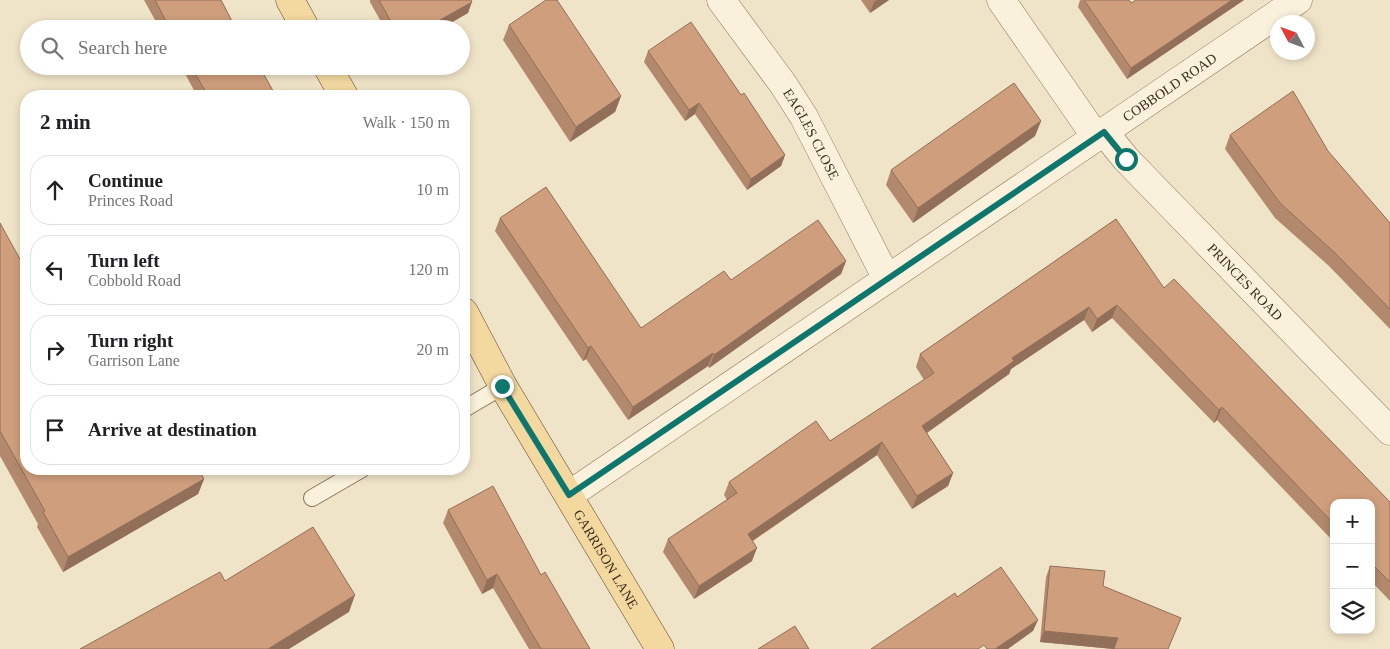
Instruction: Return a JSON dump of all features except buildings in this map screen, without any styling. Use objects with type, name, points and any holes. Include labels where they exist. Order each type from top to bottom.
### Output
[{"type":"main road","points":[[290,0],[301,20]]},
{"type":"main road","points":[[332,75],[341,90]]},
{"type":"main road","name":"GARRISON LANE","points":[[470,324],[502,386],[660,649]]},
{"type":"street","name":"EAGLES CLOSE","points":[[722,0],[779,78],[804,117],[887,279]]},
{"type":"street","name":"PRINCES ROAD","points":[[1001,0],[1100,135],[1126,159],[1390,431]]},
{"type":"street","name":"COBBOLD ROAD","points":[[569,495],[1298,0]]},
{"type":"lane","points":[[470,405],[502,386]]},
{"type":"lane","points":[[312,498],[352,475]]},
{"type":"route","points":[[502,386],[569,495],[1104,132],[1126,159]]}]
